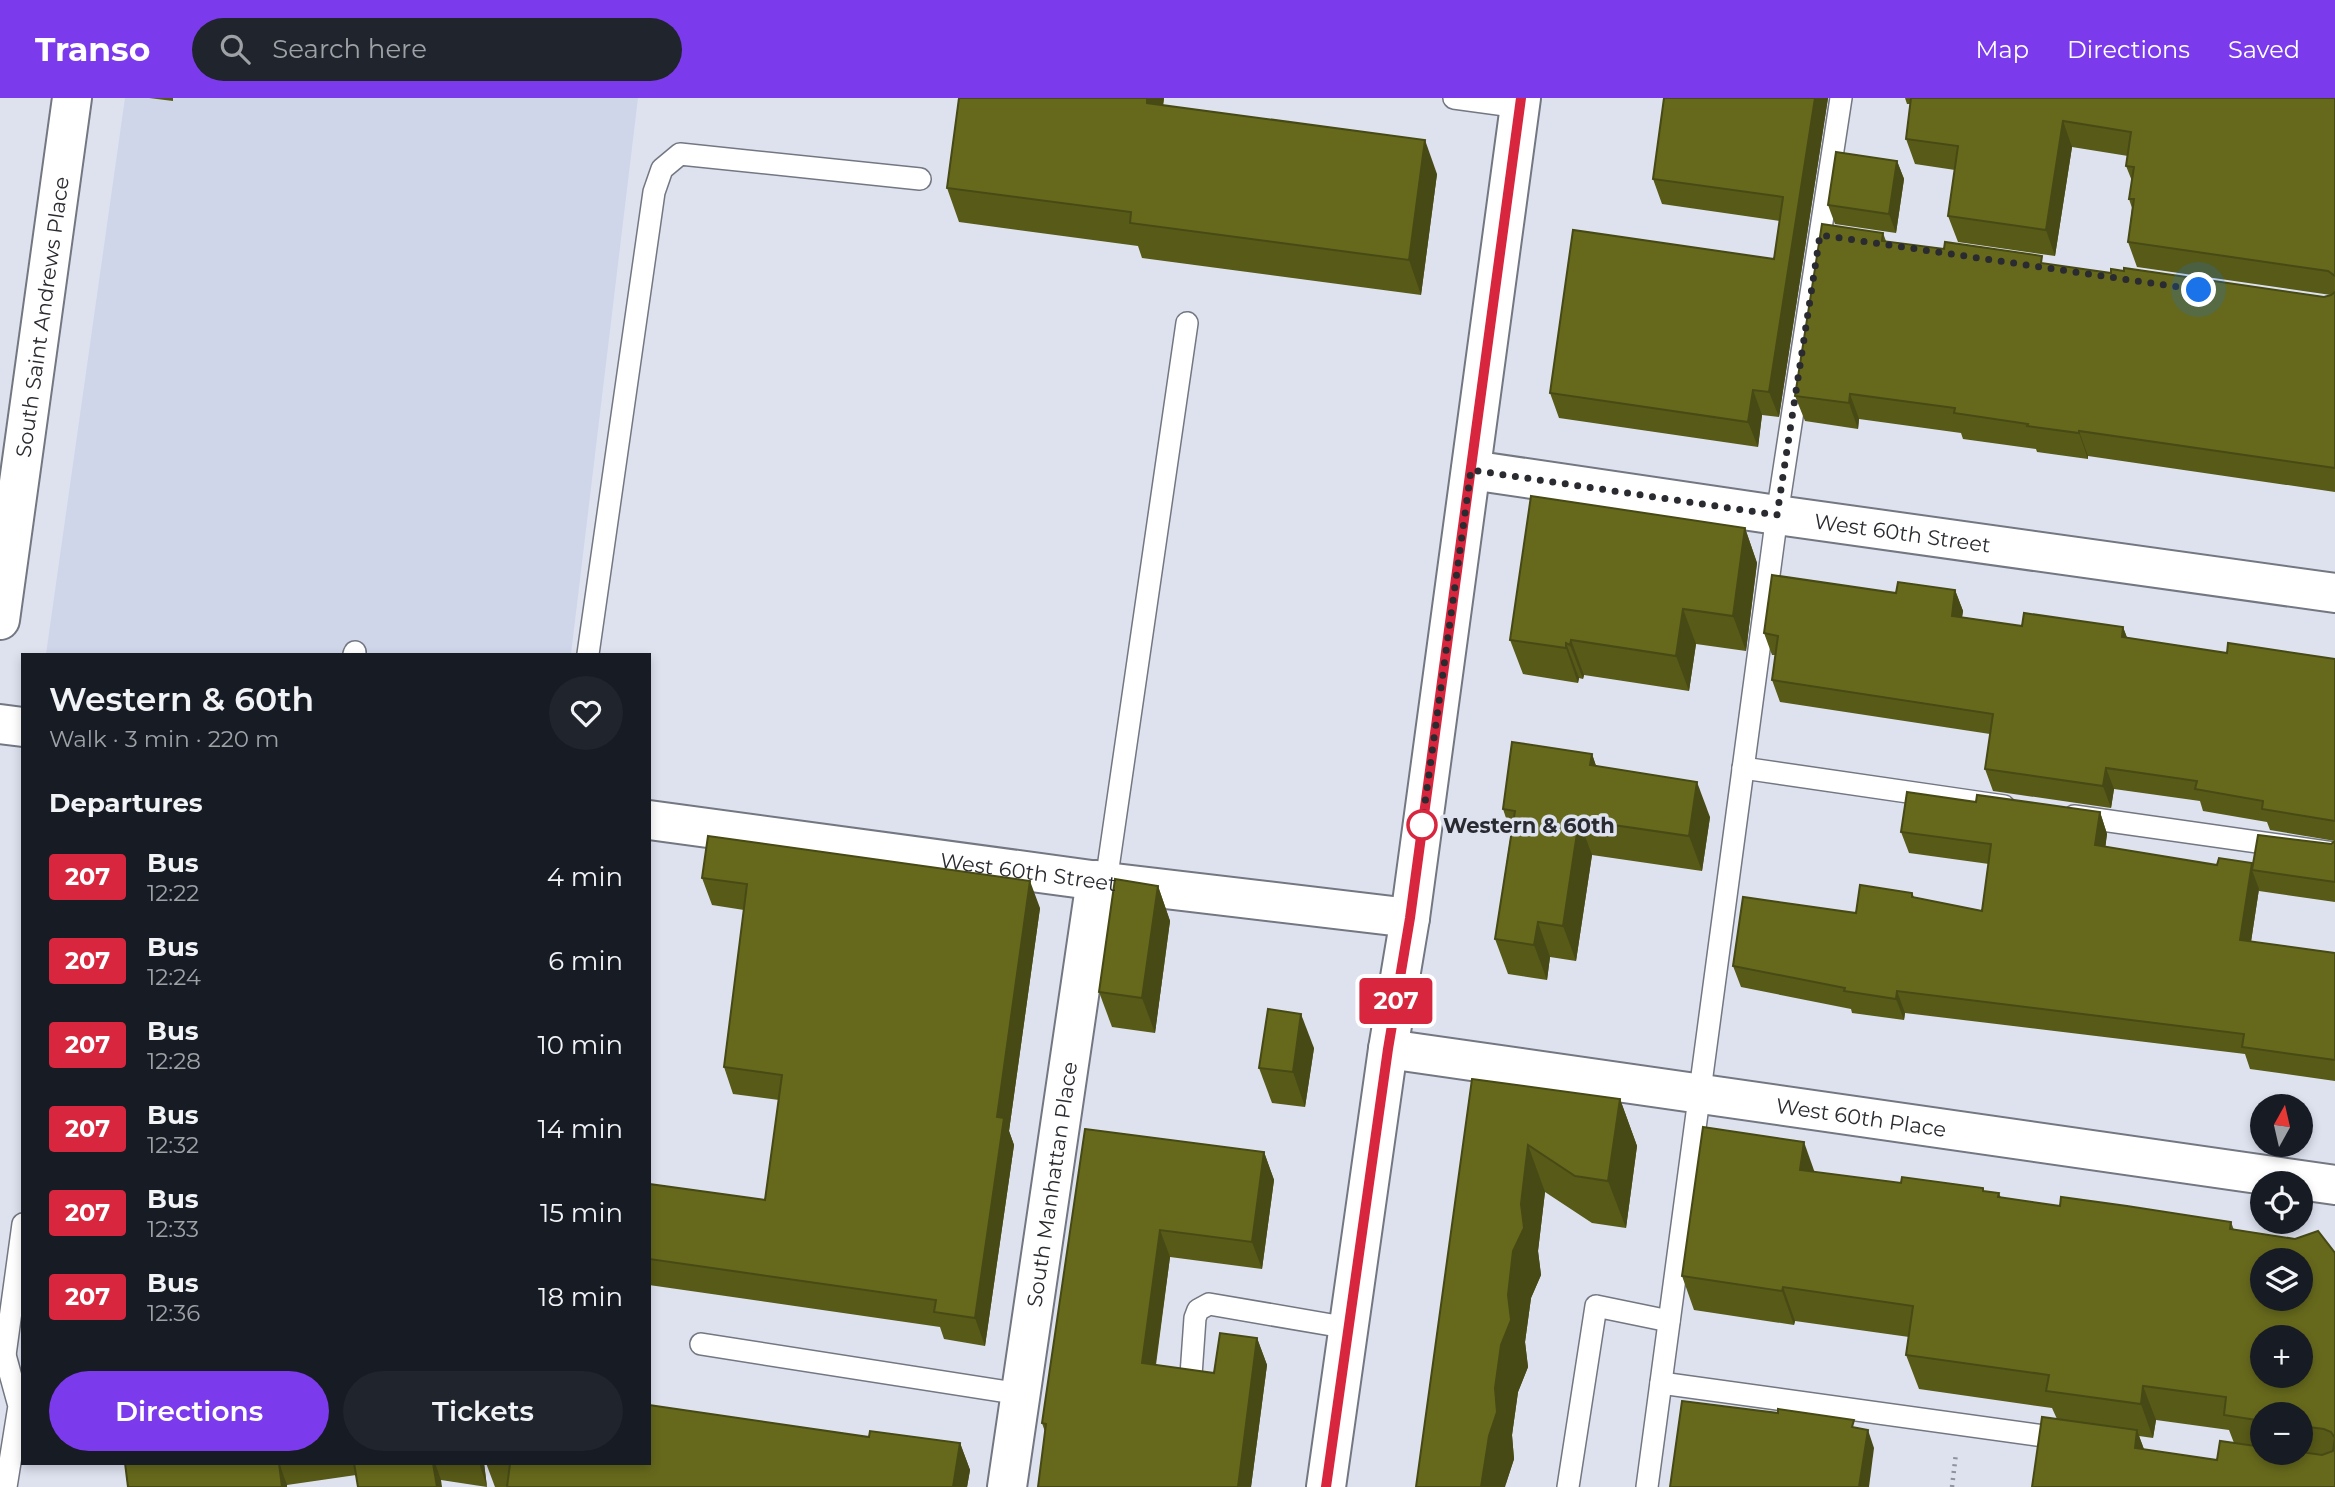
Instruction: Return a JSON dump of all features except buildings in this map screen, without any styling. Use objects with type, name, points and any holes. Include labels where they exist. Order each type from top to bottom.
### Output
[{"type":"street","name":"South Saint Andrews Place","points":[[0,620],[72,98]]},
{"type":"street","points":[[1326,1487],[1388,1049],[1410,918],[1521,102]]},
{"type":"street","name":"West 60th Street","points":[[1471,470],[2335,593]]},
{"type":"street","points":[[0,724],[21,727]]},
{"type":"street","name":"West 60th Street","points":[[651,820],[1101,881],[1410,918]]},
{"type":"street","name":"South Manhattan Place","points":[[1007,1487],[1101,881]]},
{"type":"street","name":"West 60th Place","points":[[1388,1049],[2335,1185]]},
{"type":"lane","points":[[1454,98],[1521,102]]},
{"type":"lane","points":[[1647,1487],[1777,515],[1826,236],[1841,98]]},
{"type":"lane","points":[[588,653],[652,205],[662,169],[680,154],[920,179]]},
{"type":"lane","points":[[1101,881],[1186,323]]},
{"type":"lane","points":[[1743,768],[2018,808]]},
{"type":"lane","points":[[2060,814],[2335,853]]},
{"type":"lane","points":[[6,1487],[19,1406],[3,1355],[21,1237]]},
{"type":"lane","points":[[1191,1375],[1195,1318],[1198,1310],[1209,1304],[1349,1328]]},
{"type":"lane","points":[[1568,1487],[1595,1306],[1669,1321]]},
{"type":"lane","points":[[701,1344],[1020,1394]]},
{"type":"lane","points":[[1661,1383],[2085,1442]]},
{"type":"path","points":[[1952,1487],[1953,1476]]},
{"type":"shaded area","points":[[125,98],[638,98],[571,653],[46,653]]},
{"type":"bus line","name":"207","points":[[1326,1487],[1388,1049],[1410,918],[1521,98]]},
{"type":"place","name":"Western & 60th","points":[[1422,825]]},
{"type":"route","points":[[1422,825],[1471,470],[1777,515],[1820,235],[2199,290]]}]
